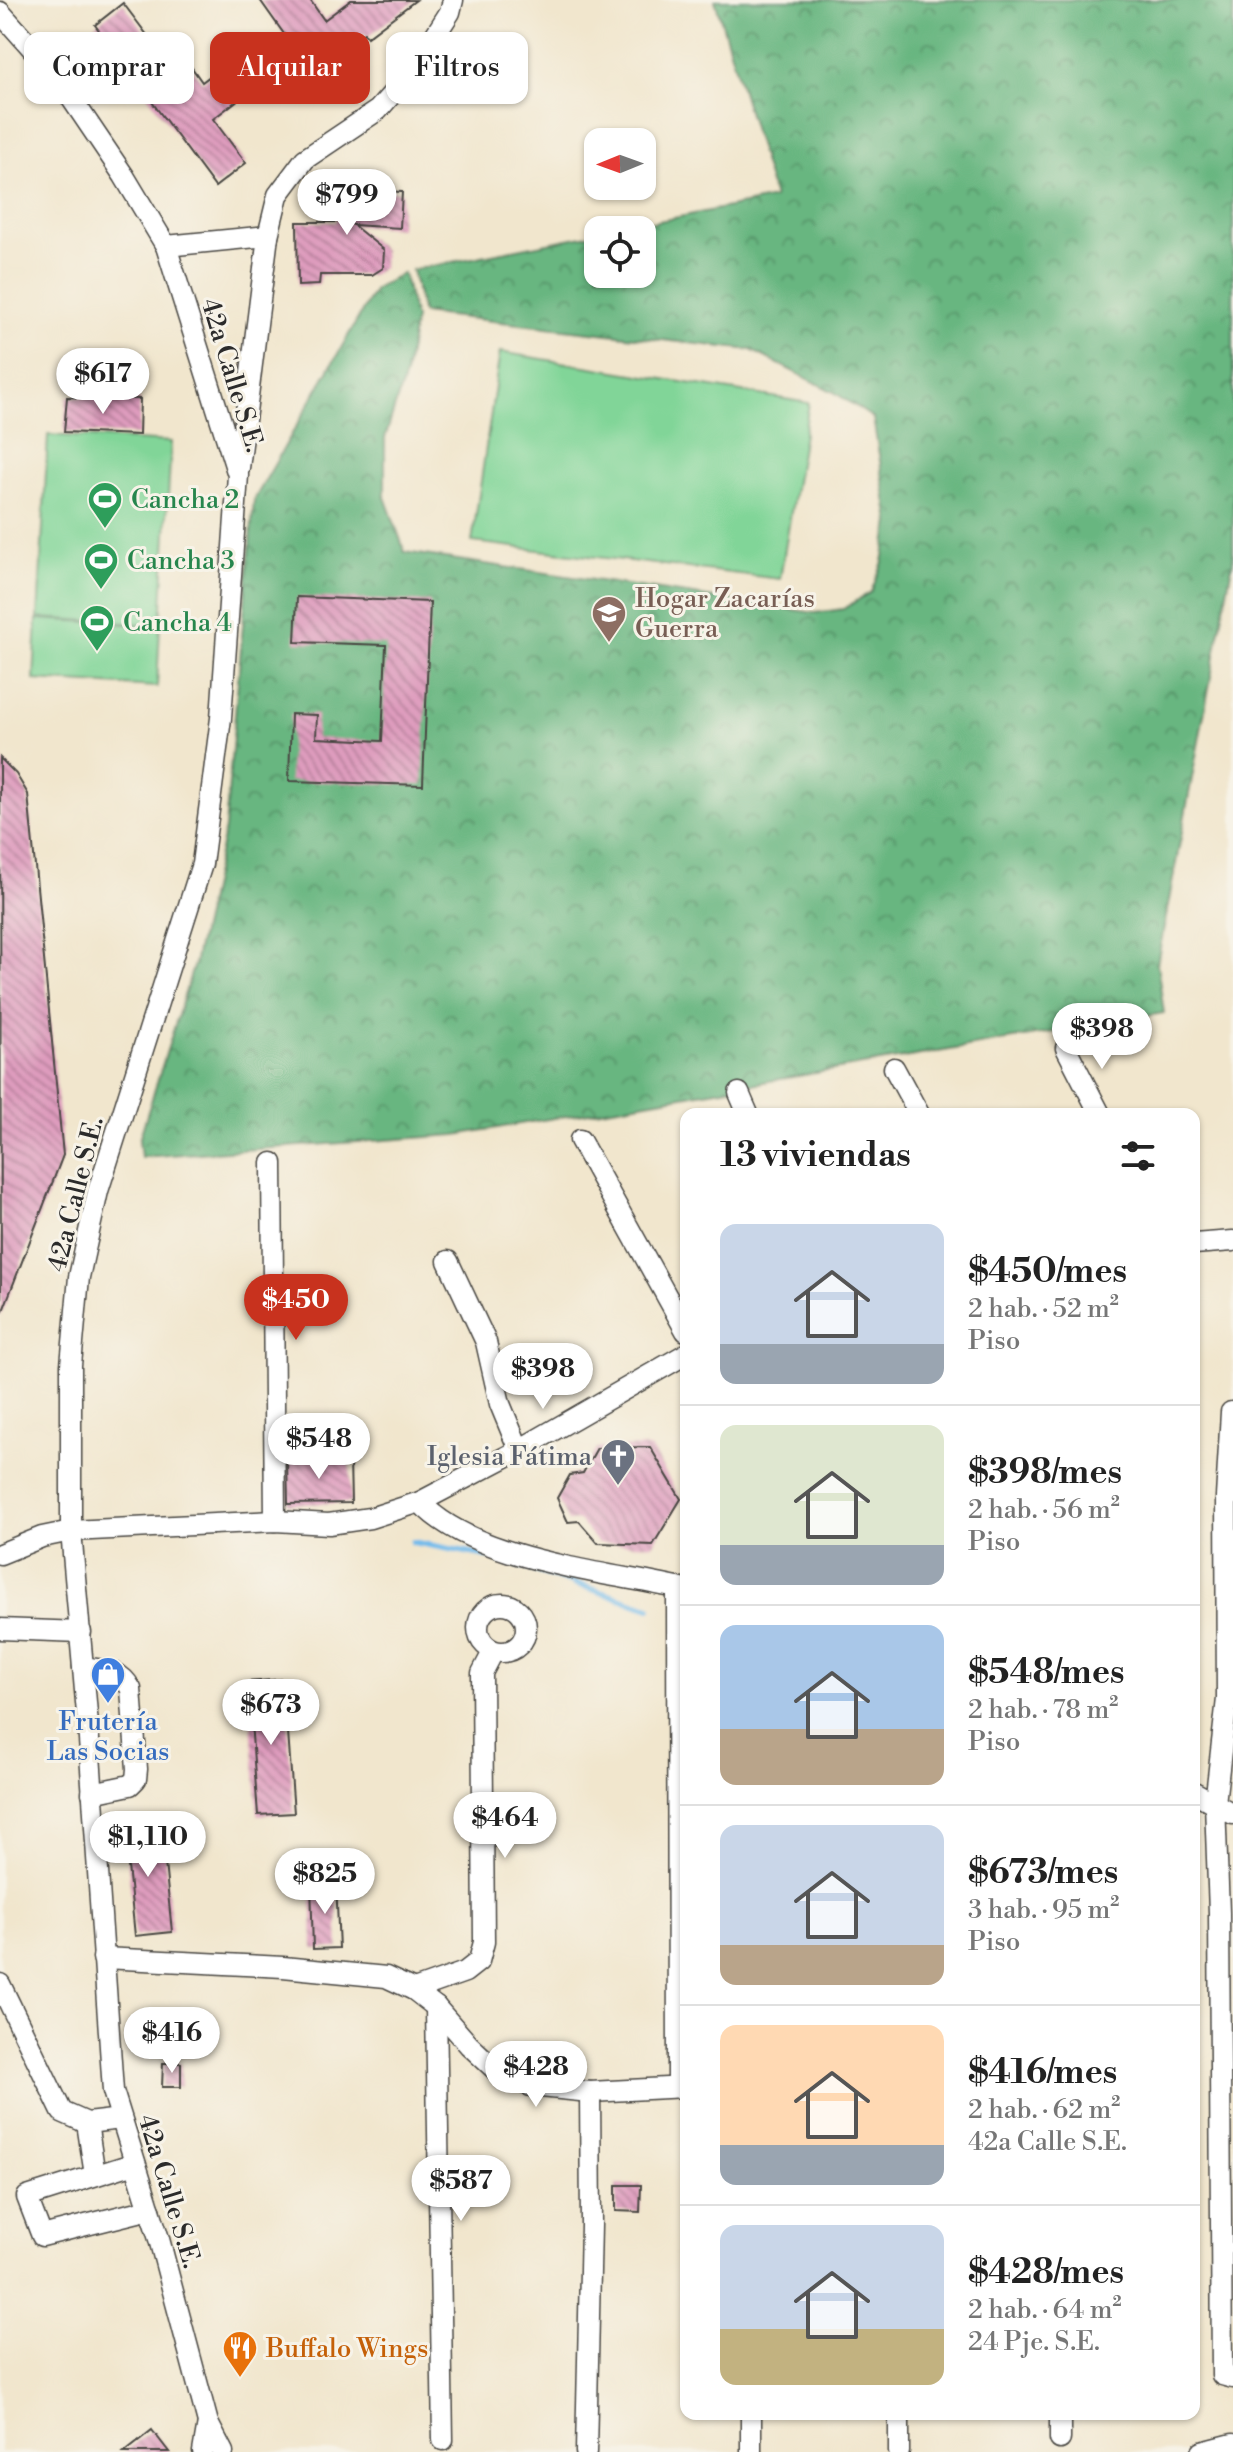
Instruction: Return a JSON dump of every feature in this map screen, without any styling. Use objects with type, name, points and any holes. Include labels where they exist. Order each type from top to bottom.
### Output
[{"type":"street","points":[[238,475],[268,236],[278,195],[305,159],[378,110],[413,70],[450,12],[453,0]]},
{"type":"street","name":"42a Calle S.E.","points":[[0,12],[55,74],[124,176],[166,246],[238,475],[221,718],[202,864],[98,1191],[79,1277],[71,1365],[71,1531],[81,1632],[113,2091],[150,2209],[208,2423],[203,2452]]},
{"type":"street","points":[[166,246],[268,236]]},
{"type":"street","points":[[1066,1048],[1097,1108]]},
{"type":"street","points":[[894,1068],[916,1108]]},
{"type":"street","points":[[739,1093],[745,1108]]},
{"type":"street","points":[[580,1140],[680,1320]]},
{"type":"street","points":[[272,1163],[275,1521]]},
{"type":"street","points":[[1200,1244],[1233,1241]]},
{"type":"street","points":[[448,1261],[486,1342],[500,1404],[519,1450]]},
{"type":"street","points":[[0,1554],[42,1537],[71,1531],[275,1521],[329,1524],[370,1518],[420,1502],[519,1450],[680,1357]]},
{"type":"street","points":[[1231,1412],[1226,1497],[1227,1699],[1221,1809],[1216,1835],[1222,2375],[1233,2378]]},
{"type":"street","points":[[420,1502],[435,1519],[470,1537],[583,1571],[680,1589]]},
{"type":"street","points":[[0,1629],[81,1632]]},
{"type":"street","points":[[680,1636],[677,1777],[680,1954]]},
{"type":"street","points":[[414,1990],[465,1972],[479,1961],[484,1942],[482,1673],[493,1652]]},
{"type":"street","points":[[83,1667],[115,1671],[125,1678],[131,1689],[137,1769],[136,1779],[130,1785],[92,1793]]},
{"type":"street","points":[[1200,1796],[1221,1809]]},
{"type":"street","points":[[103,1958],[283,1967],[386,1977],[414,1990],[436,2007],[499,2073],[531,2086],[590,2092],[680,2087]]},
{"type":"street","points":[[0,1984],[62,2112],[87,2123],[121,2119]]},
{"type":"street","points":[[436,2007],[443,2440]]},
{"type":"street","points":[[586,2452],[591,2225],[590,2092]]},
{"type":"street","points":[[87,2123],[95,2175]]},
{"type":"street","points":[[135,2163],[27,2197],[42,2236],[150,2209]]},
{"type":"street","points":[[751,2420],[751,2452]]},
{"type":"street","points":[[899,2420],[899,2452]]},
{"type":"street","points":[[1060,2420],[1060,2439]]},
{"type":"street","points":[[208,2423],[223,2452]]},
{"type":"street","points":[[1202,2452],[1233,2444]]},
{"type":"green space","name":"Hogar Zacarías Guerra","points":[[715,0],[1233,0],[1233,560],[1157,964],[1164,1013],[456,1135],[141,1157],[139,1140],[194,964],[225,828],[254,500],[375,289],[403,273],[415,318],[405,375],[385,438],[385,497],[405,552],[815,613],[843,609],[871,592],[883,562],[890,522],[873,418],[834,392],[751,350],[422,313],[412,270],[584,236],[584,288],[656,288],[656,222],[774,198]]},
{"type":"green space","points":[[500,352],[809,403],[780,579],[472,542]]},
{"type":"green space","points":[[48,435],[171,442],[161,625],[38,618]]},
{"type":"green space","name":"Cancha 4","points":[[37,619],[160,626],[157,687],[34,680]]},
{"type":"building","points":[[260,0],[310,0],[324,20],[351,0],[416,0],[370,35],[370,32],[283,32]]},
{"type":"building","points":[[123,3],[145,32],[100,32],[95,25]]},
{"type":"building","points":[[194,71],[202,82],[210,76],[210,104],[233,104],[213,119],[246,163],[215,187],[154,104],[194,104]]},
{"type":"building","points":[[337,189],[402,192],[400,228],[353,225],[384,250],[383,268],[372,275],[320,275],[319,285],[298,286],[297,222],[336,222]]},
{"type":"building","points":[[67,397],[140,399],[139,435],[64,432]]},
{"type":"building","points":[[297,597],[430,602],[423,785],[289,781],[291,714],[317,715],[316,738],[382,741],[386,645],[295,642]]},
{"type":"building","points":[[0,758],[16,774],[28,794],[63,1155],[1,1316]]},
{"type":"building","name":"Iglesia Fátima","points":[[650,1447],[680,1497],[653,1545],[598,1543],[579,1521],[568,1522],[557,1498],[570,1475],[583,1473],[597,1448]]},
{"type":"building","points":[[287,1459],[350,1459],[351,1503],[288,1504]]},
{"type":"building","points":[[284,1679],[294,1813],[258,1815],[248,1682]]},
{"type":"building","points":[[161,1823],[172,1932],[135,1936],[124,1826]]},
{"type":"building","points":[[311,1883],[336,1883],[339,1948],[313,1949]]},
{"type":"building","points":[[163,2063],[181,2063],[181,2087],[162,2087]]},
{"type":"building","points":[[616,2185],[641,2185],[640,2212],[616,2211]]},
{"type":"building","points":[[152,2430],[169,2452],[124,2452]]},
{"type":"waterway","points":[[413,1542],[493,1557],[650,1608]]},
{"type":"place","name":"Cancha 2","points":[[105,530]]},
{"type":"place","name":"Cancha 3","points":[[101,591]]},
{"type":"place","name":"Hogar Zacarías Guerra","points":[[609,644]]},
{"type":"place","name":"Cancha 4","points":[[97,653]]},
{"type":"place","name":"Iglesia Fátima","points":[[618,1487]]},
{"type":"place","name":"Frutería Las Socias","points":[[108,1705]]},
{"type":"place","name":"Buffalo Wings","points":[[240,2379]]}]
